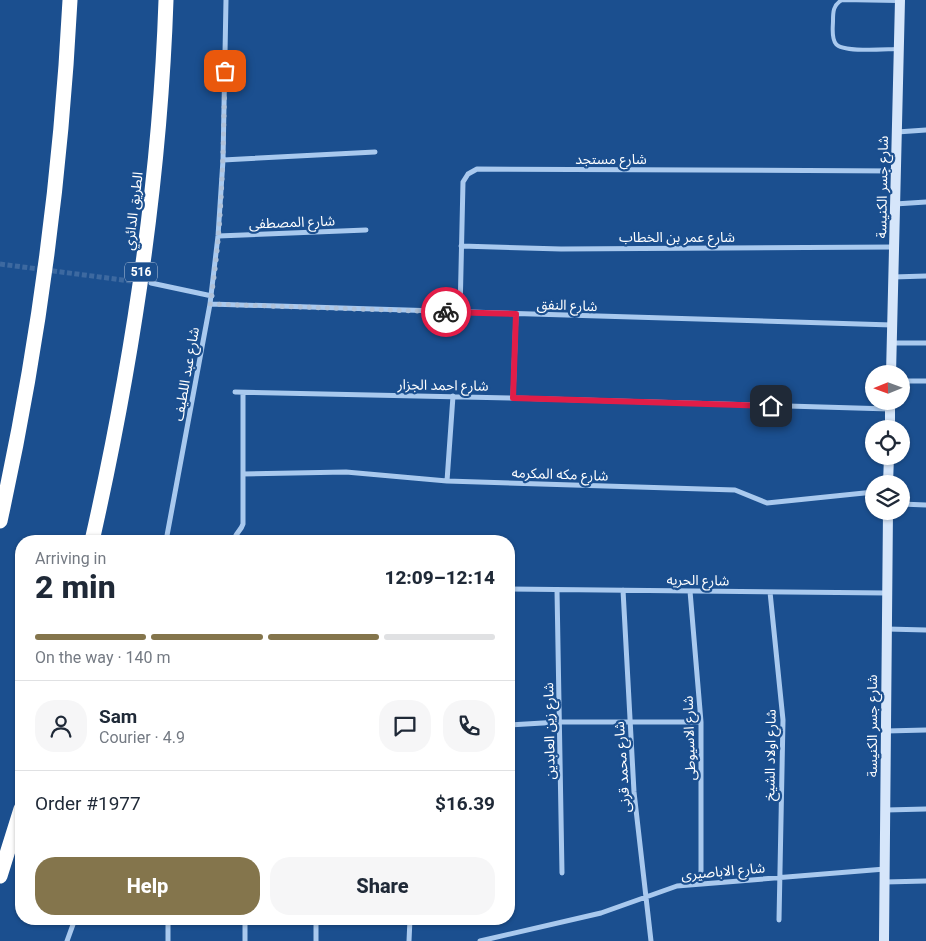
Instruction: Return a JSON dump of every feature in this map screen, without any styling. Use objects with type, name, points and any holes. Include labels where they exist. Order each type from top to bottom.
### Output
[{"type":"highway","points":[[0,521],[18,437],[52,215],[66,66],[70,0]]},
{"type":"highway","name":"الطريق الدائري","points":[[93,535],[122,393],[138,296],[160,115],[166,0]]},
{"type":"highway","points":[[0,876],[15,828]]},
{"type":"main road","name":"شارع جسر الكنيسة","points":[[891,365],[900,0]]},
{"type":"main road","name":"شارع جسر الكنيسة","points":[[884,941],[888,520]]},
{"type":"street","name":"شارع عبد اللطيف","points":[[167,535],[212,296],[224,160],[226,0]]},
{"type":"street","points":[[896,132],[926,130]]},
{"type":"street","points":[[224,160],[374,152]]},
{"type":"street","name":"شارع مستجد","points":[[460,312],[463,182],[468,174],[477,169],[896,171]]},
{"type":"street","points":[[895,204],[926,202]]},
{"type":"street","name":"شارع المصطفى","points":[[218,236],[366,230]]},
{"type":"street","name":"شارع عمر بن الخطاب","points":[[461,246],[561,249],[894,248]]},
{"type":"street","points":[[893,277],[926,276]]},
{"type":"street","points":[[151,283],[212,296]]},
{"type":"street","name":"شارع النفق","points":[[210,304],[892,325]]},
{"type":"street","points":[[513,398],[516,314]]},
{"type":"street","points":[[892,343],[926,343]]},
{"type":"street","points":[[910,381],[926,381]]},
{"type":"street","name":"شارع احمد الجزار","points":[[236,392],[865,405]]},
{"type":"street","points":[[234,535],[243,526],[243,393]]},
{"type":"street","points":[[447,481],[453,396]]},
{"type":"street","name":"شارع مكه المكرمه","points":[[243,474],[346,472],[447,481],[736,490],[767,503],[865,493]]},
{"type":"street","points":[[910,504],[926,504]]},
{"type":"street","name":"شارع الحريه","points":[[515,589],[887,593]]},
{"type":"street","name":"شارع زين العابدين","points":[[557,590],[562,872]]},
{"type":"street","name":"شارع محمد قرنى","points":[[623,590],[634,792],[652,941]]},
{"type":"street","name":"شارع الاسيوطى","points":[[690,591],[701,722],[701,884]]},
{"type":"street","name":"شارع اولاد الشيخ","points":[[770,592],[783,720],[780,920]]},
{"type":"street","points":[[886,628],[926,630]]},
{"type":"street","points":[[515,725],[560,722],[701,722]]},
{"type":"street","points":[[886,731],[926,730]]},
{"type":"street","points":[[886,810],[926,809]]},
{"type":"street","name":"شارع الاباصيرى","points":[[480,941],[601,913],[677,886],[885,868]]},
{"type":"street","points":[[885,882],[926,881]]},
{"type":"street","points":[[68,941],[73,925]]},
{"type":"street","points":[[168,925],[168,941]]},
{"type":"street","points":[[245,925],[245,941]]},
{"type":"street","points":[[316,925],[316,941]]},
{"type":"street","points":[[409,941],[410,925]]},
{"type":"lane","points":[[899,49],[848,49],[839,46],[833,39],[833,12],[837,3],[842,0],[900,0]]},
{"type":"tunnel","points":[[0,264],[138,282]]},
{"type":"way so far","points":[[225,71],[224,160],[210,304],[446,312]]},
{"type":"route","points":[[446,312],[516,314],[513,398],[771,406]]}]
